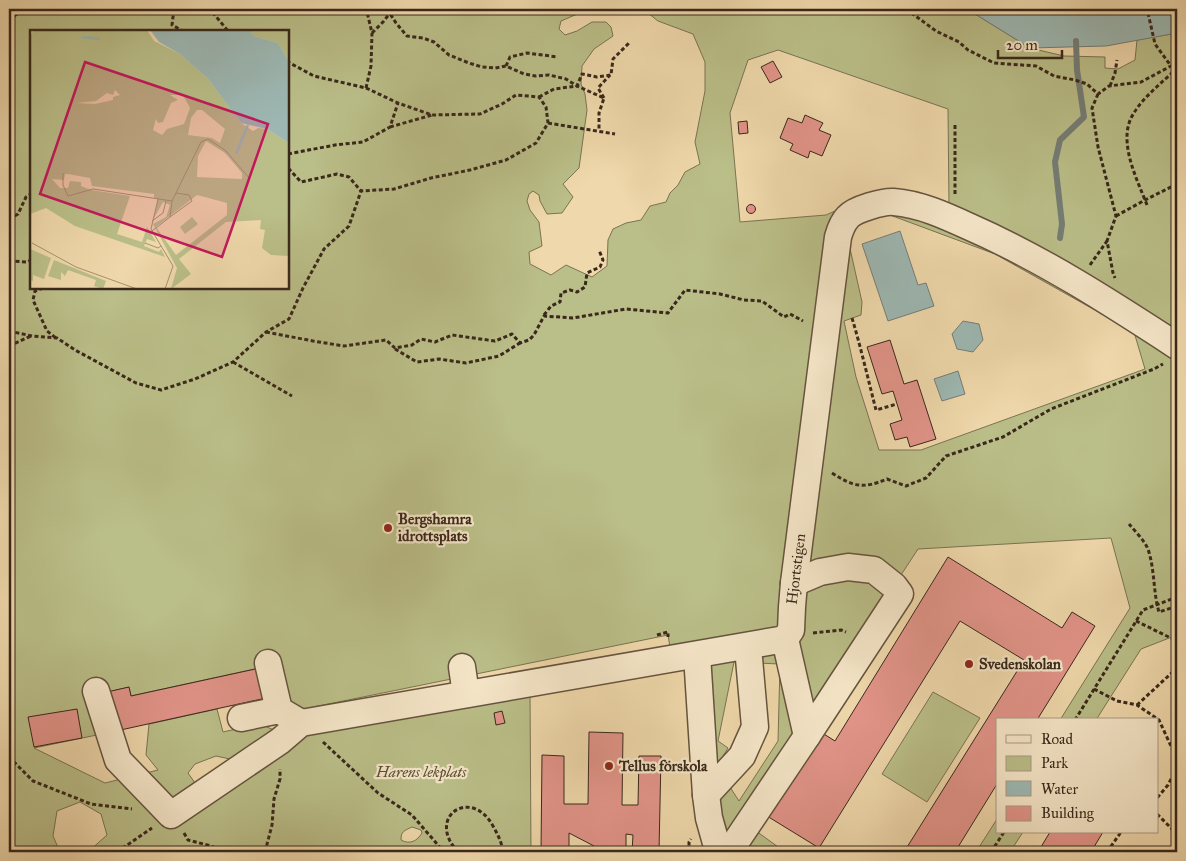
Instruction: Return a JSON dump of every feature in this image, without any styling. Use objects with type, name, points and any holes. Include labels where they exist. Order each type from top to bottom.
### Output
[{"type":"street","name":"Hjortstigen","points":[[807,736],[788,635],[838,237],[842,226],[854,212],[892,202],[916,206],[955,220]]},
{"type":"street","points":[[955,220],[1034,258],[1130,316],[1173,353]]},
{"type":"street","points":[[697,655],[709,818],[716,843],[728,852],[900,594],[894,586],[874,570],[848,567],[820,572],[794,583]]},
{"type":"street","points":[[96,691],[118,760],[171,815],[280,741],[301,723],[672,658],[748,647],[788,635]]},
{"type":"street","points":[[706,795],[742,756],[755,727],[748,647]]},
{"type":"street","points":[[268,663],[279,710]]},
{"type":"street","points":[[462,667],[466,694]]},
{"type":"street","points":[[241,718],[279,710],[301,723]]},
{"type":"path","points":[[9,20],[29,9]]},
{"type":"path","points":[[174,9],[172,25],[181,30]]},
{"type":"path","points":[[207,9],[214,14],[227,30]]},
{"type":"path","points":[[214,14],[217,9]]},
{"type":"path","points":[[366,88],[371,66],[372,33],[367,12],[371,9]]},
{"type":"path","points":[[387,9],[407,36],[423,38],[434,42],[449,55],[469,64],[495,68],[506,66],[524,74],[536,76],[549,75],[566,79],[604,98]]},
{"type":"path","points":[[906,9],[936,31],[994,63],[1036,66],[1054,76],[1087,84],[1098,94]]},
{"type":"path","points":[[372,33],[390,13]]},
{"type":"path","points":[[1148,13],[1155,44],[1171,66]]},
{"type":"path","points":[[599,130],[599,113],[604,98],[598,88],[611,75],[612,59],[630,42]]},
{"type":"path","points":[[506,66],[510,57],[527,53],[558,56]]},
{"type":"path","points":[[1110,86],[1117,60]]},
{"type":"path","points":[[289,63],[314,76],[366,88],[398,103],[432,115]]},
{"type":"path","points":[[1116,282],[1107,241],[1116,216],[1098,147],[1092,108],[1098,94],[1110,86],[1141,82],[1177,64]]},
{"type":"path","points":[[1147,205],[1133,168],[1127,128],[1140,104],[1177,68]]},
{"type":"path","points":[[577,86],[582,74],[597,77],[611,75]]},
{"type":"path","points":[[289,154],[363,142],[390,128],[432,115],[480,114],[516,95],[539,97],[554,89],[577,86]]},
{"type":"path","points":[[361,191],[394,189],[506,160],[536,143],[548,123],[546,107],[539,97]]},
{"type":"path","points":[[390,128],[398,103]]},
{"type":"path","points":[[548,123],[615,134]]},
{"type":"path","points":[[955,125],[955,220]]},
{"type":"path","points":[[289,170],[301,182],[337,174],[349,177],[361,191]]},
{"type":"path","points":[[1116,216],[1177,184]]},
{"type":"path","points":[[40,289],[35,291],[33,300],[47,331],[74,350],[136,383],[161,390],[195,379],[233,362],[266,332],[289,319],[324,249],[349,226],[361,191]]},
{"type":"path","points":[[9,220],[18,214],[26,197],[30,195]]},
{"type":"path","points":[[266,332],[313,342],[344,346],[386,340],[417,362],[439,359],[466,363],[499,356],[534,335],[551,306],[560,302],[561,293],[570,290],[577,292],[585,287],[587,273],[600,267],[603,260],[599,250]]},
{"type":"path","points":[[9,262],[30,260]]},
{"type":"path","points":[[544,316],[573,318],[626,309],[668,313],[685,290],[720,294],[744,300],[762,301],[784,317],[790,314],[828,320],[852,318],[876,410],[897,404]]},
{"type":"path","points":[[9,331],[32,336],[57,338]]},
{"type":"path","points":[[395,348],[412,345],[421,339],[435,342],[452,335],[495,341],[512,334],[520,343]]},
{"type":"path","points":[[9,346],[32,336]]},
{"type":"path","points":[[810,460],[855,486],[874,485],[887,479],[906,486],[926,478],[946,456],[1003,436],[1051,409],[1154,369],[1173,353]]},
{"type":"path","points":[[233,362],[292,396]]},
{"type":"path","points":[[1129,524],[1147,548],[1154,574],[1159,612],[1177,606]]},
{"type":"path","points":[[1076,718],[1143,610],[1177,597]]},
{"type":"path","points":[[1136,621],[1177,641]]},
{"type":"path","points":[[788,635],[841,630],[851,634],[867,645]]},
{"type":"path","points":[[1138,704],[1177,668]]},
{"type":"path","points":[[1094,689],[1117,701],[1138,704],[1156,718]]},
{"type":"path","points":[[1158,719],[1176,757],[1176,771],[1158,797]]},
{"type":"path","points":[[301,723],[378,793],[412,815],[443,852],[454,848]]},
{"type":"path","points":[[265,852],[272,825],[274,799],[280,779],[280,741]]},
{"type":"path","points":[[9,757],[33,781],[91,804],[135,810]]},
{"type":"path","points":[[458,852],[447,836],[446,828],[450,815],[454,810],[461,808],[475,808],[483,812],[500,839],[503,852]]},
{"type":"path","points":[[117,852],[171,815],[188,840],[225,852]]},
{"type":"path","points":[[1158,815],[1177,834]]},
{"type":"path","points":[[991,852],[1003,834]]},
{"type":"path","points":[[1107,852],[1120,834]]},
{"type":"path","points":[[93,848],[95,852]]},
{"type":"green space","name":"Harens lekplats","points":[[9,9],[589,9],[561,21],[559,29],[565,35],[577,31],[592,22],[606,22],[611,27],[613,36],[594,49],[582,66],[581,84],[585,94],[587,110],[579,168],[563,184],[573,197],[562,213],[547,214],[539,195],[533,191],[529,194],[527,201],[530,210],[539,222],[542,246],[529,252],[530,264],[551,275],[566,265],[592,277],[607,266],[608,240],[613,229],[626,223],[641,220],[650,206],[666,202],[685,172],[700,164],[695,142],[705,91],[705,62],[693,34],[658,21],[643,9],[967,9],[1030,48],[1064,56],[1105,57],[1105,68],[1118,69],[1135,60],[1137,40],[1177,33],[1177,635],[1141,649],[1097,718],[1061,718],[1130,608],[1111,538],[918,549],[804,723],[745,823],[785,852],[746,851],[722,826],[717,798],[728,784],[739,801],[778,741],[780,664],[734,662],[718,741],[728,748],[715,769],[697,655],[672,659],[668,635],[289,712],[259,668],[131,696],[129,687],[108,692],[116,731],[34,748],[105,783],[158,770],[146,755],[149,724],[217,709],[223,732],[267,722],[267,727],[290,737],[530,691],[531,852],[88,852],[107,835],[101,814],[80,802],[57,811],[53,836],[60,852],[9,852]],"holes":[[[778,50],[948,109],[949,206],[860,200],[826,215],[740,222],[730,113],[748,60]],[[890,215],[995,254],[1134,332],[1145,369],[921,450],[879,450],[856,377],[844,321],[861,315],[862,302],[847,235],[862,219]],[[216,756],[230,759],[220,776],[195,783],[188,773],[195,764]],[[412,827],[421,830],[422,833],[418,838],[407,842],[401,840],[404,832]]]},
{"type":"green space","points":[[933,692],[980,718],[927,802],[882,774]]},
{"type":"green space","points":[[996,821],[996,834],[1022,834],[1010,852],[976,852]]},
{"type":"water","points":[[967,9],[1177,9],[1177,33],[1106,46],[1030,48]]},
{"type":"water","points":[[900,231],[918,285],[926,283],[934,306],[888,321],[862,244]]},
{"type":"water","points":[[963,321],[979,324],[983,340],[973,352],[957,349],[952,334]]},
{"type":"water","points":[[958,371],[965,394],[942,401],[934,379]]},
{"type":"building","points":[[773,61],[782,77],[770,83],[761,67]]},
{"type":"building","points":[[805,115],[823,123],[819,130],[831,135],[822,156],[810,151],[808,158],[790,150],[793,144],[780,138],[788,118],[802,123]]},
{"type":"building","points":[[747,121],[748,133],[739,134],[738,122]]},
{"type":"building","points":[[751,205],[755,209],[751,213],[747,209]]},
{"type":"building","points":[[890,340],[904,384],[917,380],[936,439],[910,447],[907,437],[895,440],[890,424],[902,420],[893,391],[882,394],[867,347]]},
{"type":"building","points":[[948,557],[1062,628],[1072,612],[1095,626],[1038,718],[996,718],[996,786],[955,852],[904,852],[1024,660],[960,621],[819,848],[767,816],[819,731],[835,741]]},
{"type":"building","points":[[260,668],[266,698],[116,731],[107,692],[129,687],[131,696]]},
{"type":"building","points":[[77,709],[82,738],[34,747],[28,717]]},
{"type":"building","points":[[502,711],[505,723],[496,725],[494,713]]},
{"type":"building","points":[[589,732],[623,733],[622,805],[638,805],[639,756],[661,756],[659,852],[632,852],[633,835],[626,834],[626,852],[600,852],[594,846],[569,833],[569,852],[541,852],[542,755],[564,756],[564,804],[588,804]]},
{"type":"building","points":[[1049,834],[1102,834],[1091,852],[1038,852]]},
{"type":"waterway","points":[[1060,238],[1062,224],[1055,162],[1060,140],[1084,117],[1077,70],[1076,41]]},
{"type":"place","name":"Bergshamra idrottsplats","points":[[388,528]]},
{"type":"place","name":"Svedenskolan","points":[[969,664]]},
{"type":"place","name":"Tellus förskola","points":[[609,766]]}]
